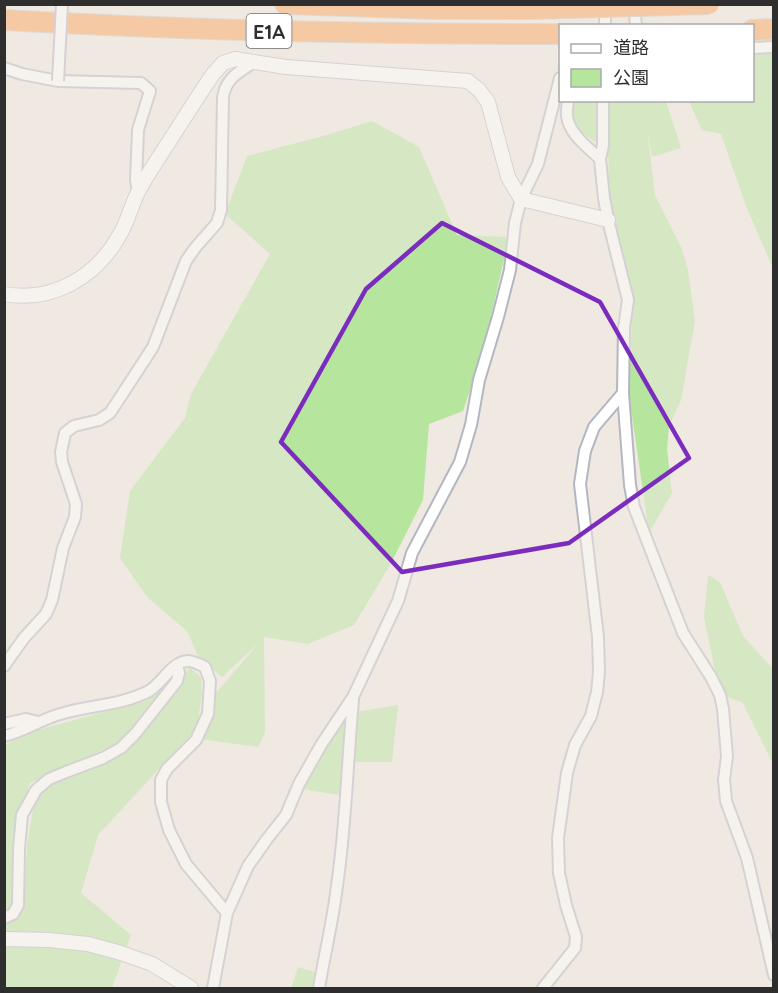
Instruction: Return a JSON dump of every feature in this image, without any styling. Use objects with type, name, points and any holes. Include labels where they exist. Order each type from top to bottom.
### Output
[{"type":"highway","name":"E1A","points":[[285,4],[436,9],[709,4]]},
{"type":"highway","name":"E1A","points":[[4,20],[225,31],[559,33]]},
{"type":"highway","points":[[754,30],[774,29]]},
{"type":"street","points":[[58,81],[62,4]]},
{"type":"street","points":[[553,4],[559,32]]},
{"type":"street","points":[[605,4],[605,24]]},
{"type":"street","points":[[634,4],[636,24]]},
{"type":"street","points":[[754,48],[774,47]]},
{"type":"street","points":[[4,294],[18,297],[39,296],[81,279],[97,266],[120,235],[138,191],[213,74],[223,63],[235,59],[286,67],[468,81],[488,102],[508,177],[521,199],[608,220]]},
{"type":"street","points":[[4,666],[24,638],[46,614],[52,600],[63,548],[75,517],[75,504],[62,462],[64,434],[74,426],[99,420],[110,413],[153,347],[186,261],[217,223],[221,210],[225,87],[234,76],[254,62]]},
{"type":"street","points":[[4,69],[58,81],[141,83],[150,91],[138,130],[136,180],[138,191]]},
{"type":"street","points":[[213,988],[226,913],[248,866],[286,815],[299,784],[321,745],[353,697],[398,601],[412,553],[460,462],[471,425],[479,380],[510,270],[515,223],[521,199],[538,164],[559,85]]},
{"type":"street","points":[[568,102],[567,117],[571,128],[579,140],[600,159]]},
{"type":"street","points":[[603,102],[603,145],[600,159],[604,198],[628,300],[624,328],[623,393],[634,507],[683,633],[720,695],[727,756],[724,780],[726,801],[747,858],[774,975]]},
{"type":"street","points":[[543,988],[575,948],[576,937],[559,873],[558,838],[567,773],[575,746],[591,716],[597,692],[598,637],[580,484],[585,451],[594,427],[623,393]]},
{"type":"street","points":[[4,736],[64,713],[131,700],[152,690],[177,665],[188,661],[205,667],[210,681],[208,714],[196,740],[167,769],[161,780],[161,802],[169,830],[186,864],[226,913]]},
{"type":"street","points":[[4,918],[13,914],[18,905],[22,815],[36,790],[50,779],[103,758],[121,748],[177,681],[180,673],[177,665]]},
{"type":"street","points":[[319,988],[338,882],[345,819],[353,697]]},
{"type":"street","points":[[4,724],[26,719],[38,722]]},
{"type":"street","points":[[4,939],[88,944],[152,964],[191,988]]},
{"type":"highlighted area","points":[[442,223],[600,302],[689,458],[569,543],[402,572],[281,442],[366,289]]},
{"type":"green space","points":[[773,51],[773,266],[746,206],[721,134],[702,130],[689,102],[754,102],[754,52]]},
{"type":"green space","points":[[570,102],[666,102],[681,148],[652,157],[647,128],[655,195],[682,249],[688,271],[695,321],[681,400],[669,426],[667,449],[672,493],[649,533],[629,395],[633,293],[610,204],[608,150],[570,125]]},
{"type":"green space","points":[[372,121],[419,147],[457,235],[509,237],[483,352],[463,411],[429,424],[423,500],[390,565],[354,625],[308,644],[264,637],[265,733],[258,747],[200,739],[214,695],[259,643],[222,677],[198,656],[187,631],[148,598],[120,558],[130,491],[185,418],[191,394],[270,254],[225,214],[247,156]]},
{"type":"green space","points":[[708,575],[720,582],[743,636],[773,669],[773,764],[742,702],[720,695],[704,617]]},
{"type":"green space","points":[[189,667],[201,677],[202,693],[197,728],[98,835],[81,893],[131,935],[112,988],[5,988],[4,924],[18,918],[24,904],[27,845],[34,803],[41,791],[121,751],[176,694]]},
{"type":"green space","points":[[163,688],[165,690],[118,743],[30,783],[16,821],[12,906],[5,910],[5,745],[27,733],[133,704]]},
{"type":"green space","points":[[398,705],[392,762],[348,762],[340,795],[301,789],[327,738],[349,713]]},
{"type":"green space","points":[[298,967],[318,973],[315,988],[291,988]]}]
